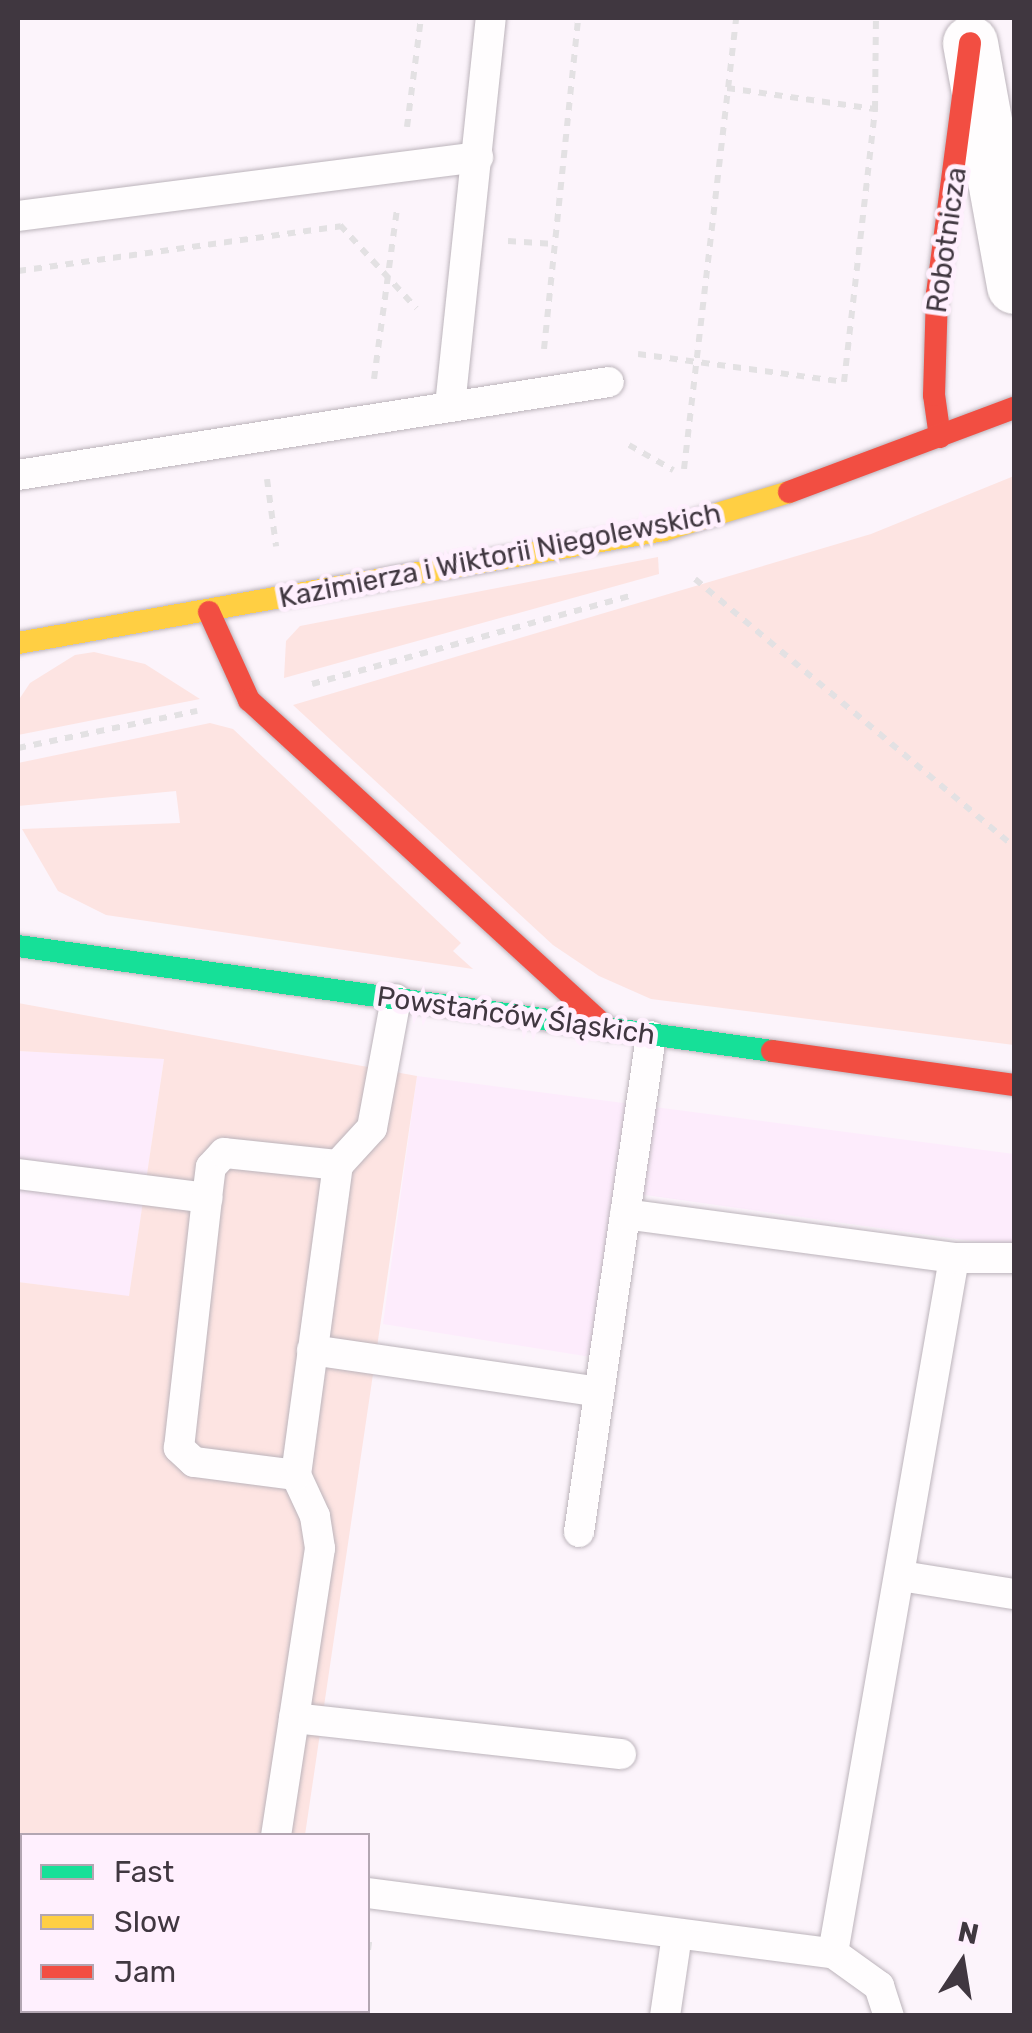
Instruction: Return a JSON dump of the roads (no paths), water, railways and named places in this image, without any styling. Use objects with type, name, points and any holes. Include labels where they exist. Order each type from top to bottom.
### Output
[{"type":"street","name":"Robotnicza","points":[[968,30],[1014,286]]},
{"type":"street","name":"Robotnicza","points":[[940,437],[934,395],[938,294],[968,30]]},
{"type":"street","name":"Kazimierza i Wiktorii Niegolewskich","points":[[18,643],[664,530],[940,437],[1014,408]]},
{"type":"street","points":[[208,612],[249,700],[609,1030]]},
{"type":"street","name":"Powstańców Śląskich","points":[[18,946],[1014,1085]]},
{"type":"lane","points":[[450,406],[491,18]]},
{"type":"lane","points":[[18,216],[478,157]]},
{"type":"lane","points":[[18,475],[609,382]]},
{"type":"lane","points":[[276,1833],[321,1533],[296,1475],[338,1165],[372,1128],[396,999]]},
{"type":"lane","points":[[580,1532],[651,1036]]},
{"type":"lane","points":[[296,1475],[194,1462],[179,1448],[211,1167],[224,1153],[338,1165]]},
{"type":"lane","points":[[18,1174],[207,1198]]},
{"type":"lane","points":[[625,1214],[954,1258],[1014,1258]]},
{"type":"lane","points":[[833,1953],[954,1258]]},
{"type":"lane","points":[[312,1350],[599,1392]]},
{"type":"lane","points":[[901,1576],[1014,1594]]},
{"type":"lane","points":[[294,1718],[621,1754]]},
{"type":"lane","points":[[370,1893],[833,1953],[879,1986],[889,2016]]},
{"type":"lane","points":[[665,2016],[677,1935]]}]
